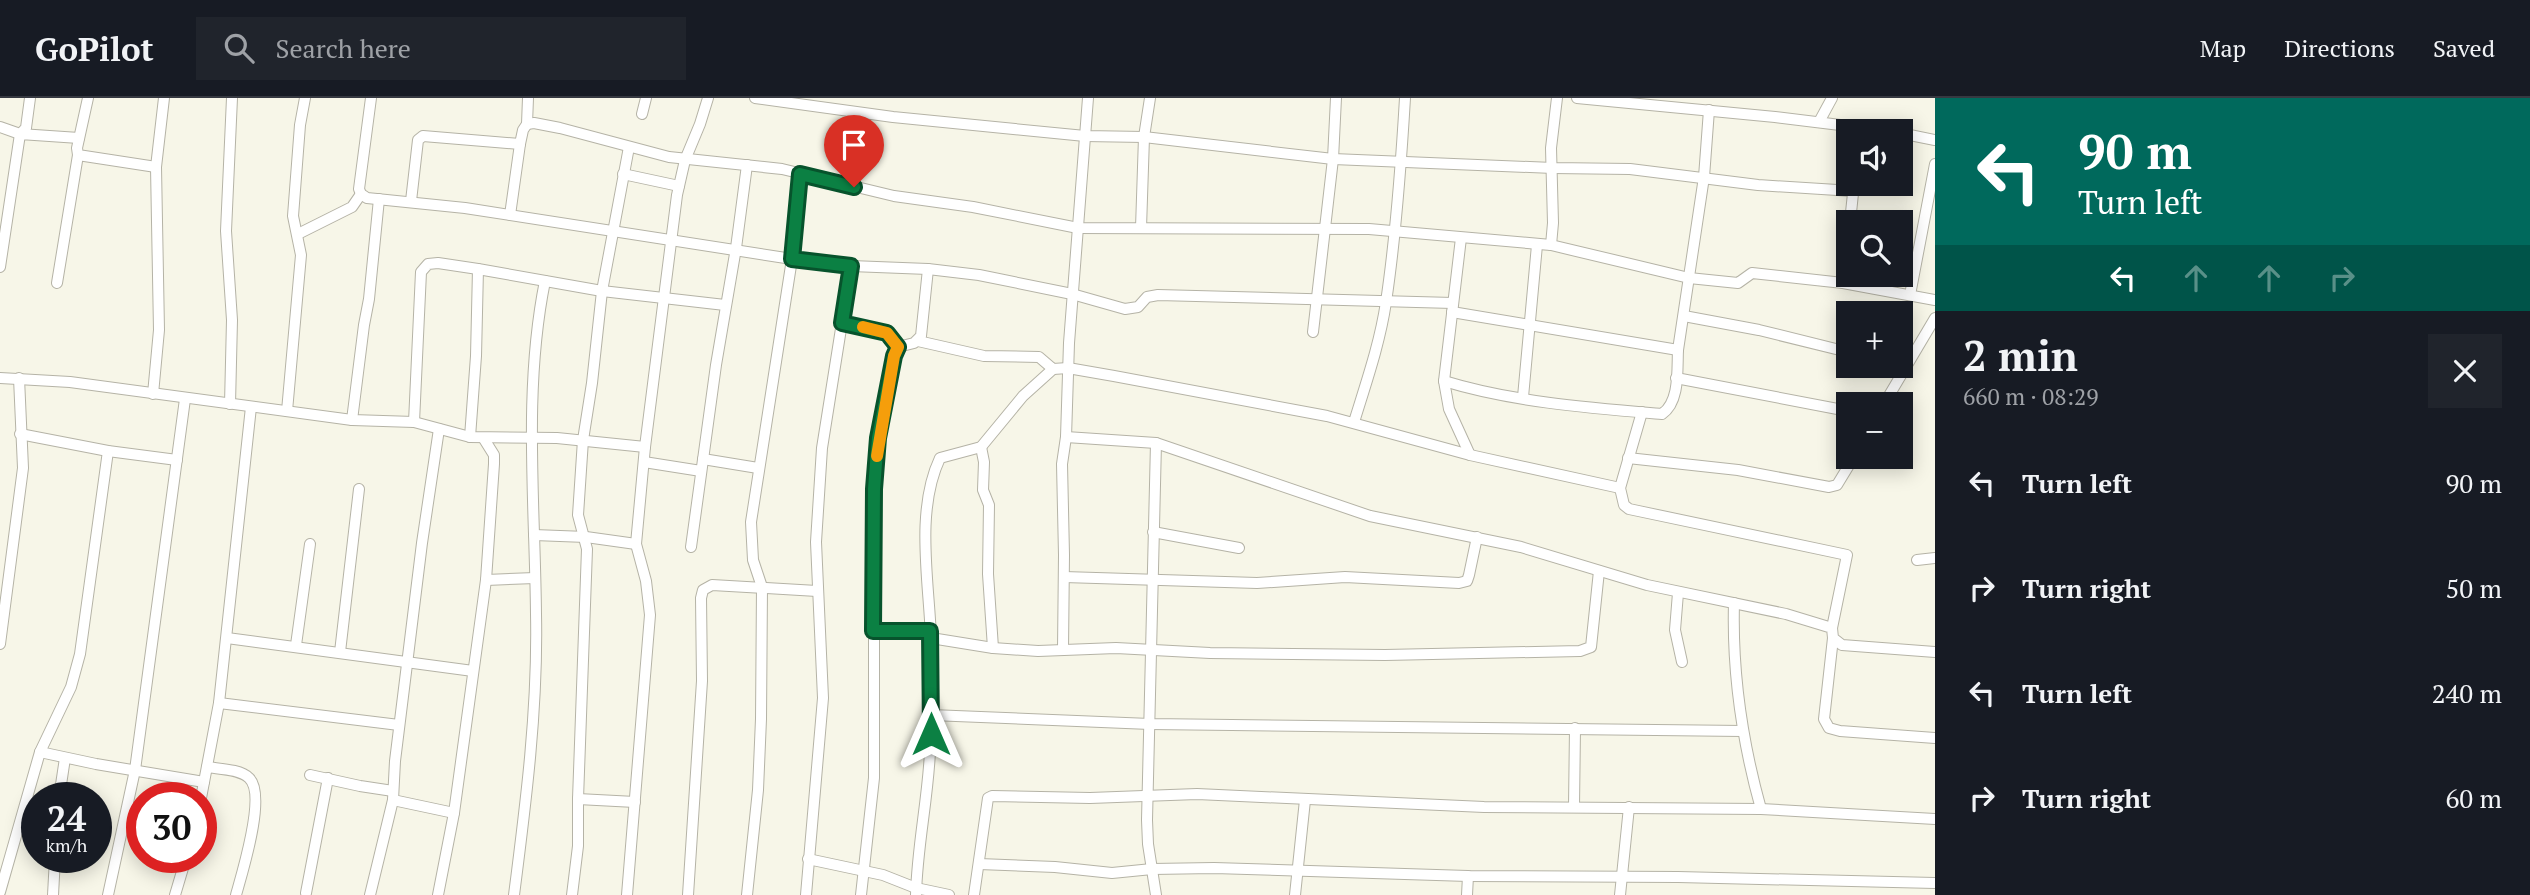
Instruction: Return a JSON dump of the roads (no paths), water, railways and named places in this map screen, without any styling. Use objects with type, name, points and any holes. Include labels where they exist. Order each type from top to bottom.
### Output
[{"type":"street","points":[[0,267],[20,134],[26,128],[30,98]]},
{"type":"street","points":[[57,283],[79,138],[88,98]]},
{"type":"street","points":[[153,394],[159,330],[156,167],[164,98]]},
{"type":"street","points":[[230,404],[232,320],[226,231],[226,181],[232,98]]},
{"type":"street","points":[[287,411],[301,255],[293,208],[305,98]]},
{"type":"street","points":[[361,194],[359,189],[371,98]]},
{"type":"street","points":[[510,215],[520,144],[527,124],[528,98]]},
{"type":"street","points":[[642,114],[646,98]]},
{"type":"street","points":[[627,895],[650,615],[646,580],[636,544],[645,447],[679,186],[685,160],[701,124],[708,98]]},
{"type":"street","points":[[755,98],[881,116],[1086,136],[1144,137],[1333,159],[1630,169],[1758,185],[1836,187]]},
{"type":"street","points":[[1063,649],[1062,464],[1088,98]]},
{"type":"street","points":[[1141,229],[1144,137],[1150,98]]},
{"type":"street","points":[[1312,332],[1318,300],[1333,159],[1336,98]]},
{"type":"street","points":[[1354,422],[1376,352],[1386,302],[1405,98]]},
{"type":"street","points":[[1551,246],[1552,148],[1557,98]]},
{"type":"street","points":[[1577,98],[1836,125]]},
{"type":"street","points":[[1819,122],[1832,98]]},
{"type":"street","points":[[1444,381],[1467,388],[1557,403],[1662,414],[1667,411],[1672,402],[1676,378],[1704,177],[1709,110]]},
{"type":"street","points":[[527,124],[560,128],[685,160],[782,169],[894,195],[973,207],[1078,228],[1394,231],[1551,246],[1689,278],[1738,283],[1752,273],[1836,283]]},
{"type":"street","points":[[0,127],[20,134],[79,138]]},
{"type":"street","points":[[411,201],[418,140],[423,136],[520,144]]},
{"type":"street","points":[[1913,136],[1935,140]]},
{"type":"street","points":[[572,895],[578,846],[587,550],[586,537],[578,515],[583,440],[602,291],[629,147]]},
{"type":"street","points":[[78,155],[156,167]]},
{"type":"street","points":[[1910,295],[1935,164]]},
{"type":"street","points":[[691,547],[747,165]]},
{"type":"street","points":[[623,174],[679,186]]},
{"type":"street","points":[[747,895],[758,790],[762,587],[751,544],[751,522],[792,259],[800,174]]},
{"type":"street","points":[[298,234],[352,207],[361,194]]},
{"type":"street","points":[[361,194],[379,199],[411,201],[736,248],[792,259],[979,275],[1072,294],[1125,309],[1138,307],[1147,297],[1158,295],[1386,302],[1452,308],[1678,350]]},
{"type":"street","points":[[352,420],[369,299],[379,199]]},
{"type":"street","points":[[1461,237],[1444,381],[1449,409],[1470,455]]},
{"type":"street","points":[[1522,397],[1537,245]]},
{"type":"street","points":[[414,422],[421,272],[428,264],[478,269],[602,291],[725,305]]},
{"type":"street","points":[[806,895],[823,698],[816,542],[822,448],[851,266]]},
{"type":"street","points":[[470,437],[476,356],[478,269]]},
{"type":"street","points":[[918,341],[923,327],[928,269]]},
{"type":"street","points":[[514,895],[535,686],[535,346],[545,281]]},
{"type":"street","points":[[1861,287],[1935,300]]},
{"type":"street","points":[[1684,316],[1759,330],[1836,349]]},
{"type":"street","points":[[1913,352],[1935,318]]},
{"type":"street","points":[[842,323],[887,333],[898,347]]},
{"type":"street","points":[[861,895],[874,778],[874,489],[878,438],[894,356],[898,347],[918,341],[984,356],[1039,357],[1053,369]]},
{"type":"street","points":[[916,892],[930,752],[930,634],[925,561],[927,520],[935,468],[940,458],[981,447],[1023,396],[1053,369],[1068,368],[1354,422],[1470,455],[1620,488]]},
{"type":"street","points":[[0,378],[70,382],[352,420],[414,422],[484,439],[534,437],[645,447]]},
{"type":"street","points":[[0,644],[21,483],[19,378]]},
{"type":"street","points":[[1676,378],[1836,409]]},
{"type":"street","points":[[108,895],[135,770],[185,399]]},
{"type":"street","points":[[40,752],[204,782],[219,703],[251,407]]},
{"type":"street","points":[[1642,412],[1620,488],[1622,502],[1629,509],[1847,555],[1832,633],[1824,719],[1829,728],[1840,732],[1935,738]]},
{"type":"street","points":[[370,895],[393,795],[439,429]]},
{"type":"street","points":[[20,434],[108,451],[177,460]]},
{"type":"street","points":[[1066,437],[1156,443],[1370,516],[1521,547],[1678,593],[1786,614],[1832,633],[1842,645],[1935,652]]},
{"type":"street","points":[[438,895],[454,813],[486,580],[495,464],[494,455],[484,439]]},
{"type":"street","points":[[1156,443],[1148,844],[1156,895]]},
{"type":"street","points":[[981,447],[984,462],[983,491],[989,505],[988,575],[993,648]]},
{"type":"street","points":[[1156,467],[1173,448]]},
{"type":"street","points":[[0,892],[40,752],[71,687],[80,654],[108,451]]},
{"type":"street","points":[[1628,458],[1738,470],[1829,487],[1837,485],[1847,469]]},
{"type":"street","points":[[703,459],[758,468]]},
{"type":"street","points":[[644,462],[701,471]]},
{"type":"street","points":[[340,652],[359,489]]},
{"type":"street","points":[[1153,533],[1239,548]]},
{"type":"street","points":[[534,535],[586,537],[636,544]]},
{"type":"street","points":[[1064,578],[1257,583],[1327,577],[1459,583],[1466,581],[1469,575],[1477,537]]},
{"type":"street","points":[[296,645],[310,544]]},
{"type":"street","points":[[1917,560],[1935,558]]},
{"type":"street","points":[[873,631],[930,634],[993,648],[1038,651],[1116,648],[1210,653],[1372,655],[1580,651],[1591,647],[1599,571]]},
{"type":"street","points":[[486,580],[535,578]]},
{"type":"street","points":[[688,895],[702,681],[703,590],[712,585],[817,591]]},
{"type":"street","points":[[1678,593],[1675,630],[1682,662]]},
{"type":"street","points":[[1734,603],[1734,678],[1748,765],[1761,809]]},
{"type":"street","points":[[227,638],[296,645],[473,671]]},
{"type":"street","points":[[219,703],[400,724]]},
{"type":"street","points":[[931,715],[1150,724],[1743,731]]},
{"type":"street","points":[[1574,807],[1575,728]]},
{"type":"street","points":[[61,782],[65,758]]},
{"type":"street","points":[[207,768],[242,773],[249,777],[256,792],[251,834],[236,895]]},
{"type":"street","points":[[310,775],[360,786],[454,813]]},
{"type":"street","points":[[306,892],[328,778]]},
{"type":"street","points":[[974,895],[988,799],[992,796],[1198,794],[1484,807],[1761,809],[1935,819]]},
{"type":"street","points":[[578,799],[635,802]]},
{"type":"street","points":[[1295,895],[1304,800]]},
{"type":"street","points":[[1620,895],[1629,807]]},
{"type":"street","points":[[808,859],[883,874],[916,892],[949,895]]},
{"type":"street","points":[[979,864],[1055,867],[1112,873],[1152,869],[1296,870],[1468,876],[1935,883]]},
{"type":"street","points":[[52,895],[54,873]]},
{"type":"street","points":[[175,895],[182,873]]},
{"type":"street","points":[[1467,895],[1468,876]]}]
